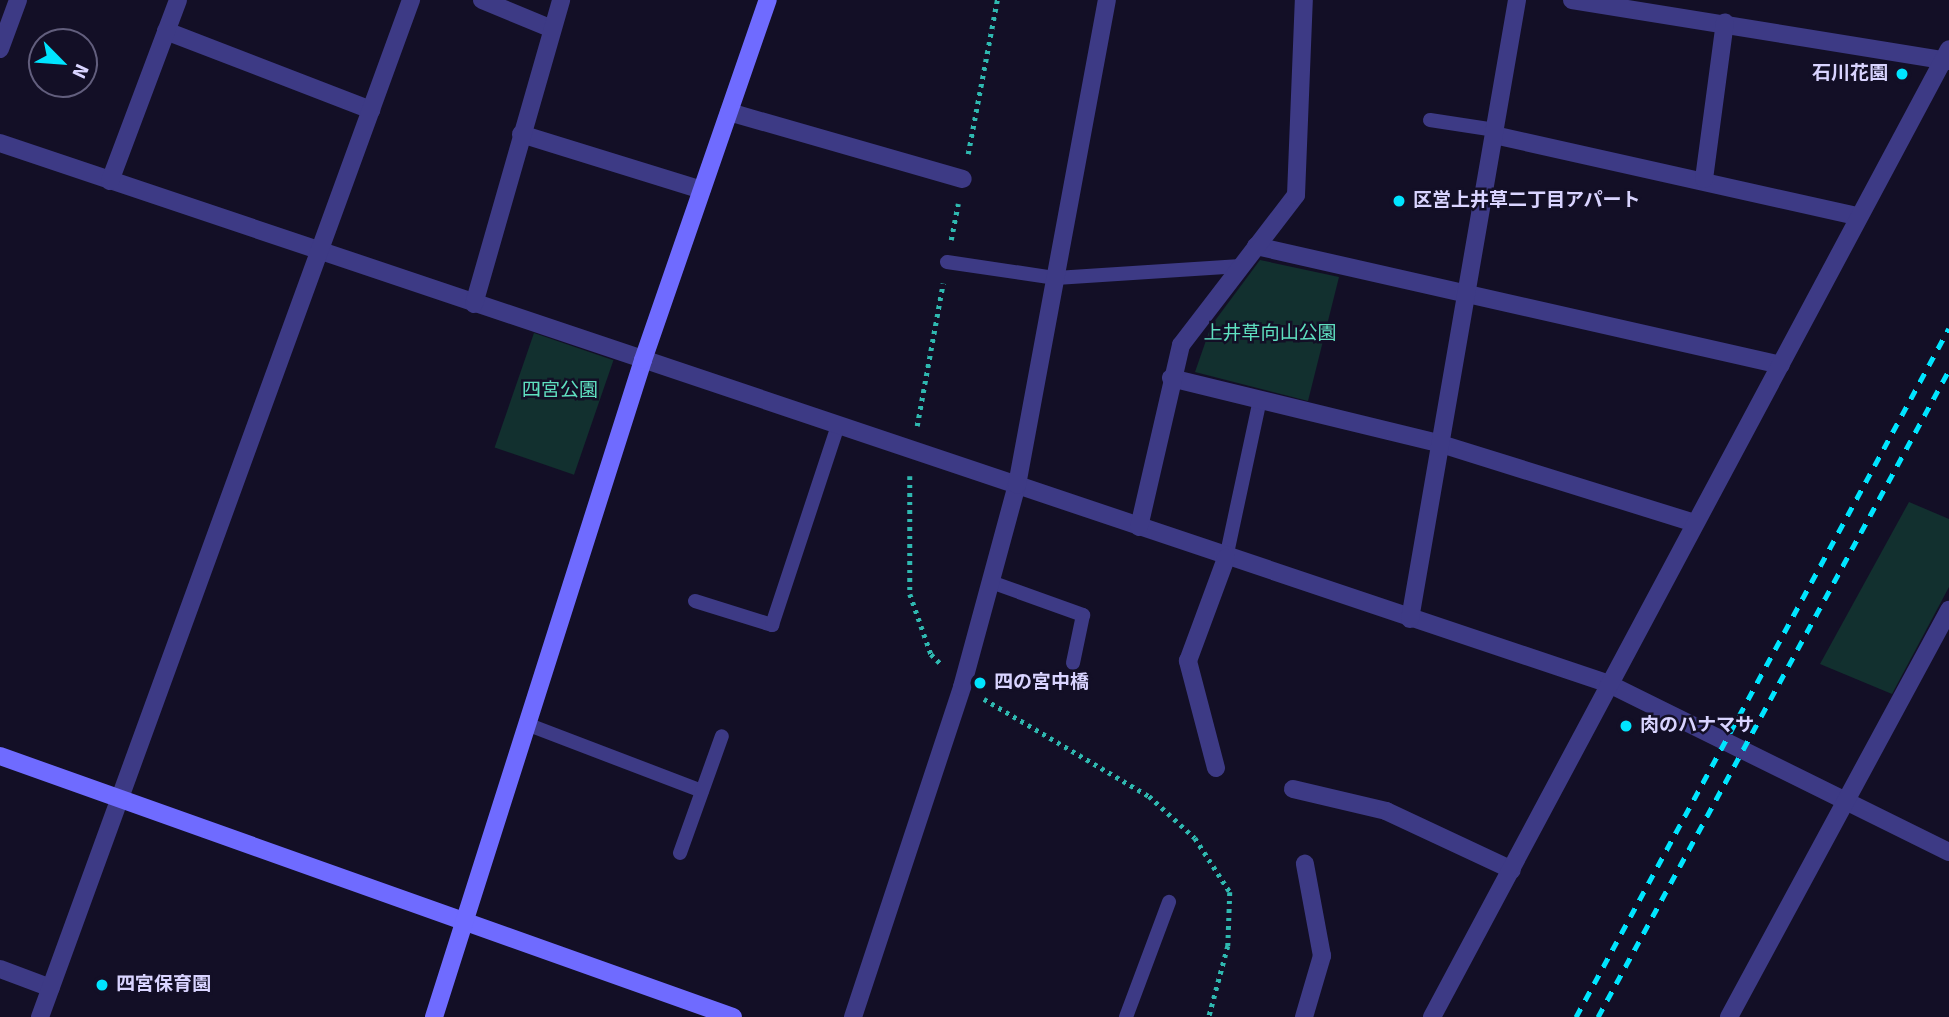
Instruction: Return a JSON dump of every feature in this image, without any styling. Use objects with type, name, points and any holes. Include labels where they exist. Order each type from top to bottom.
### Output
[{"type":"street","points":[[0,49],[18,0]]},
{"type":"street","points":[[110,180],[178,0]]},
{"type":"street","points":[[40,1017],[411,0]]},
{"type":"street","points":[[481,0],[550,28]]},
{"type":"street","points":[[474,304],[550,28],[561,0]]},
{"type":"street","points":[[434,1017],[643,360],[768,0]]},
{"type":"street","points":[[853,1017],[991,582],[1017,485],[1107,0]]},
{"type":"street","points":[[1139,527],[1171,377],[1181,345],[1296,195],[1304,0]]},
{"type":"street","points":[[1410,619],[1517,0]]},
{"type":"street","points":[[1432,1017],[1781,365],[1857,216],[1947,56],[1572,0]]},
{"type":"street","points":[[1704,179],[1725,22]]},
{"type":"street","points":[[166,31],[371,110]]},
{"type":"street","points":[[729,112],[963,178]]},
{"type":"street","points":[[1494,133],[1857,216]]},
{"type":"street","points":[[521,134],[702,190]]},
{"type":"street","points":[[0,143],[1017,485],[1226,558],[1609,684],[1949,852]]},
{"type":"street","points":[[1256,246],[1781,365]]},
{"type":"street","points":[[1171,377],[1441,444],[1695,523]]},
{"type":"street","points":[[1216,768],[1188,661],[1226,558]]},
{"type":"street","points":[[1729,1017],[1949,610]]},
{"type":"street","points":[[0,756],[465,926],[733,1017]]},
{"type":"street","points":[[1293,789],[1386,811],[1513,870]]},
{"type":"street","points":[[1304,1017],[1322,956],[1305,864]]},
{"type":"street","points":[[0,969],[51,988]]},
{"type":"lane","points":[[1430,120],[1494,133]]},
{"type":"lane","points":[[947,262],[1056,278],[1241,266]]},
{"type":"lane","points":[[1226,558],[1260,399]]},
{"type":"lane","points":[[695,601],[772,625],[838,425]]},
{"type":"lane","points":[[991,582],[1083,615],[1073,663]]},
{"type":"lane","points":[[529,725],[702,790]]},
{"type":"lane","points":[[680,853],[722,736]]},
{"type":"lane","points":[[1126,1017],[1169,902]]},
{"type":"green space","name":"上井草向山公園","points":[[1260,260],[1339,277],[1308,401],[1195,372],[1211,326]]},
{"type":"green space","name":"四宮公園","points":[[534,333],[613,360],[574,475],[495,447]]},
{"type":"green space","points":[[1909,502],[1949,519],[1949,587],[1892,694],[1820,664]]},
{"type":"railway","points":[[1576,1017],[1949,328]]},
{"type":"railway","points":[[1598,1017],[1949,370]]},
{"type":"place","name":"石川花園","points":[[1902,74]]},
{"type":"place","name":"区営上井草二丁目アパート","points":[[1399,201]]},
{"type":"place","name":"四の宮中橋","points":[[980,683]]},
{"type":"place","name":"肉のハナマサ","points":[[1626,726]]},
{"type":"place","name":"四宮保育園","points":[[102,985]]}]
